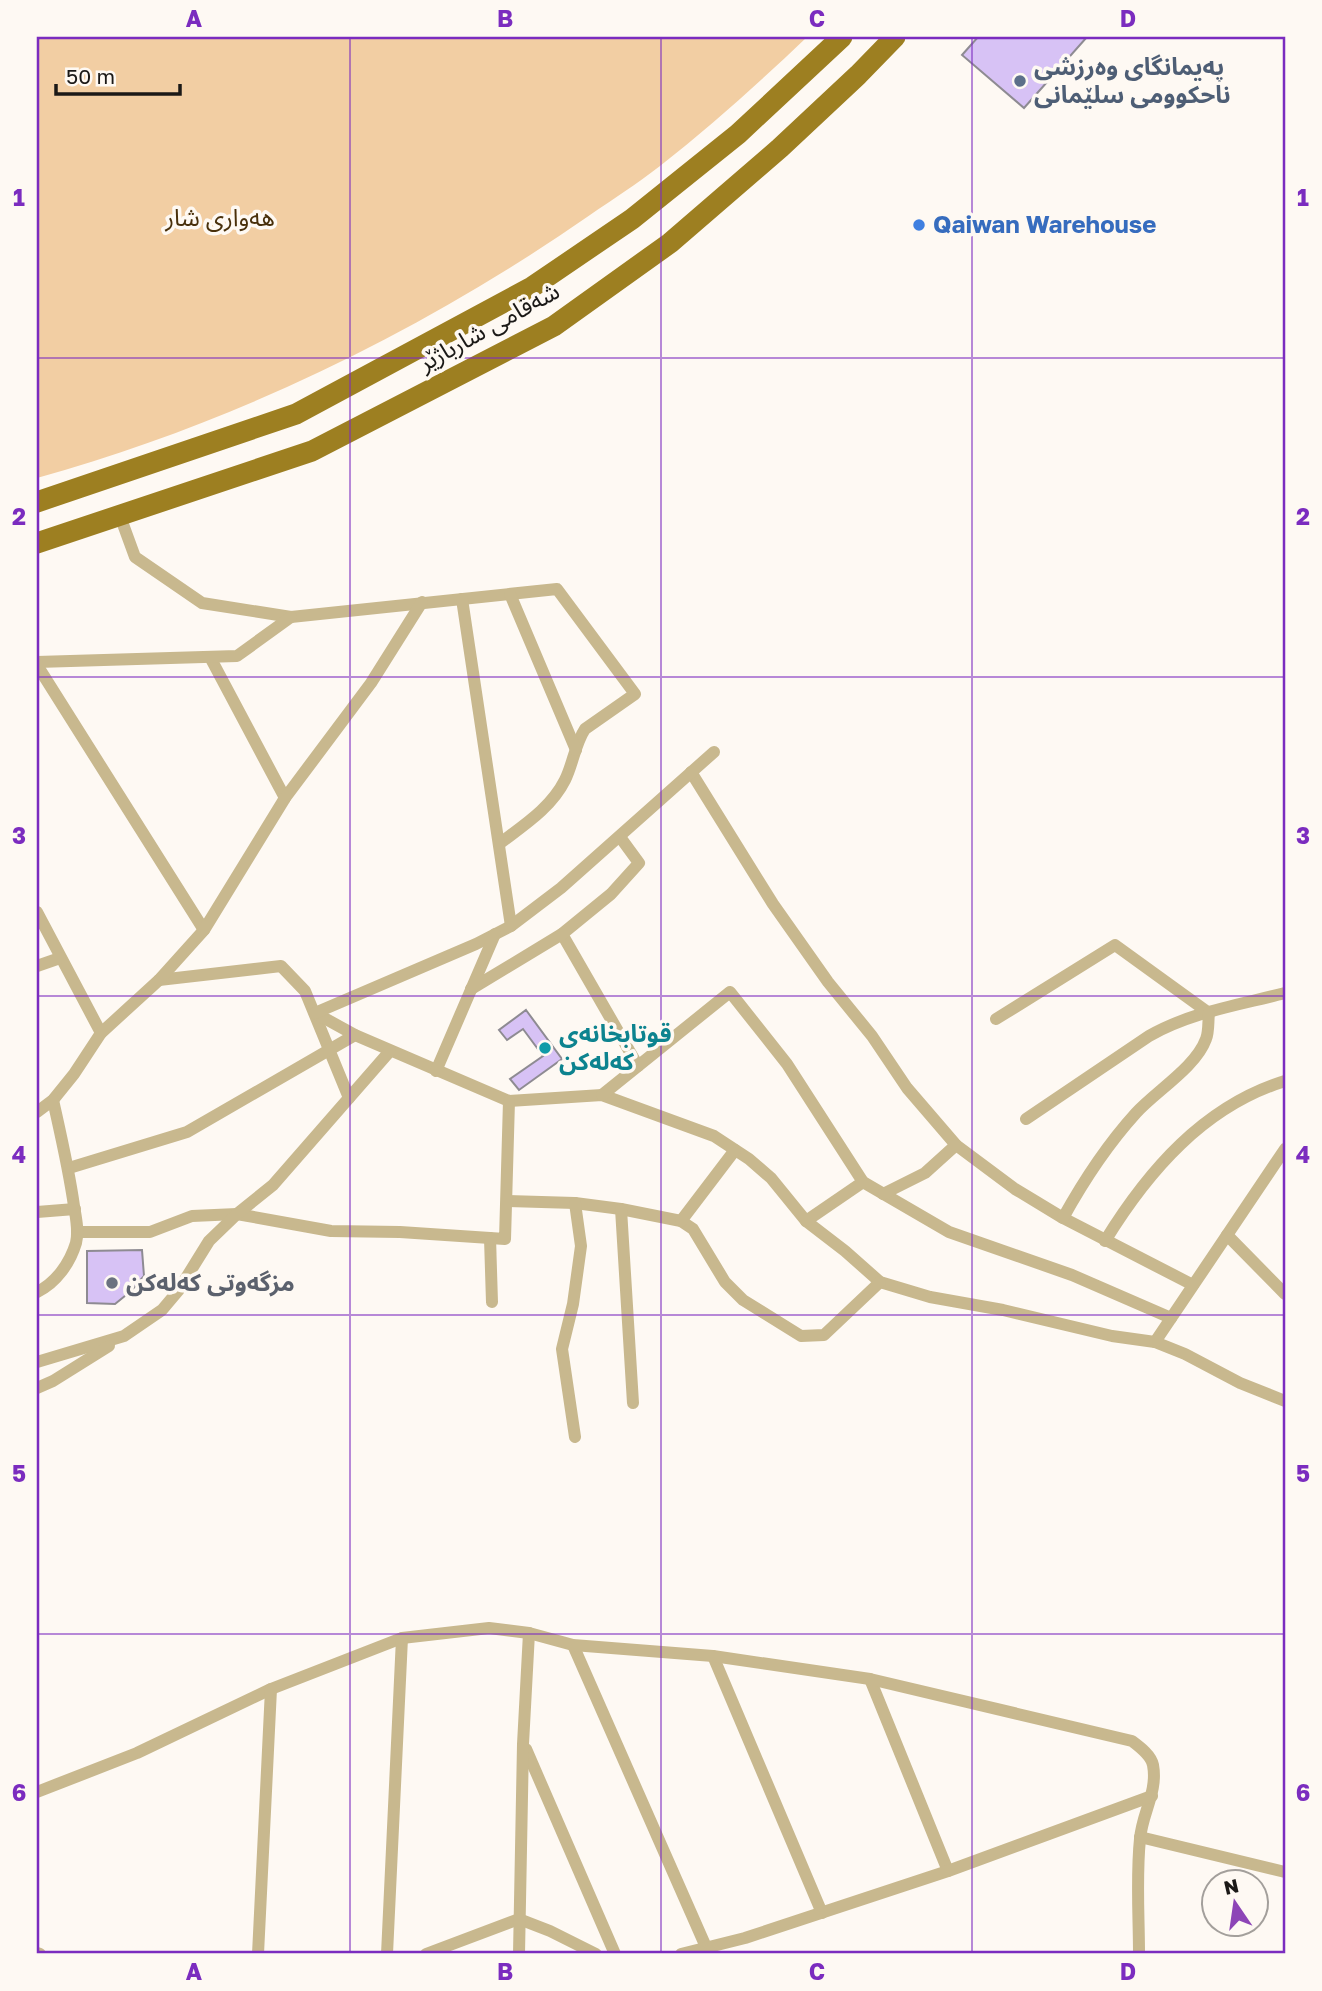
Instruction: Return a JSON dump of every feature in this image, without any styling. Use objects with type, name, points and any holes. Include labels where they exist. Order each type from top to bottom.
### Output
[{"type":"main road","name":"شەقامی شارباژێر","points":[[37,502],[296,414],[532,287],[632,219],[738,134],[842,37]]},
{"type":"main road","name":"شەقامی شارباژێر","points":[[37,543],[312,451],[554,326],[670,243],[780,148],[895,37]]},
{"type":"street","points":[[120,516],[135,557],[202,603],[291,617],[556,589],[635,694],[585,729],[570,769],[556,796],[535,817],[499,844]]},
{"type":"street","points":[[510,594],[576,750]]},
{"type":"street","points":[[462,599],[511,926]]},
{"type":"street","points":[[37,1112],[53,1100],[101,1033],[159,980],[204,930],[285,798],[371,683],[422,603]]},
{"type":"street","points":[[37,663],[237,656],[291,617]]},
{"type":"street","points":[[210,657],[285,798]]},
{"type":"street","points":[[37,663],[204,930]]},
{"type":"street","points":[[315,1013],[511,926],[561,888],[714,752]]},
{"type":"street","points":[[691,772],[774,904],[828,982],[872,1035],[907,1088],[956,1145],[1015,1189],[1063,1218],[1193,1285]]},
{"type":"street","points":[[471,989],[562,934],[611,894],[639,863],[620,837]]},
{"type":"street","points":[[37,912],[101,1033]]},
{"type":"street","points":[[436,1071],[495,934]]},
{"type":"street","points":[[562,934],[638,1066]]},
{"type":"street","points":[[996,1019],[1115,945],[1209,1013]]},
{"type":"street","points":[[37,966],[60,958]]},
{"type":"street","points":[[159,980],[281,966],[305,991],[349,1098]]},
{"type":"street","points":[[602,1096],[730,992],[787,1064],[863,1182],[950,1232],[1072,1275],[1171,1318]]},
{"type":"street","points":[[1026,1119],[1149,1035],[1185,1018],[1285,993]]},
{"type":"street","points":[[315,1013],[390,1051],[509,1101],[602,1096],[704,1132],[735,1150],[771,1178],[806,1221],[880,1282],[930,1297],[1003,1310],[1112,1336],[1155,1342],[1185,1354],[1240,1383],[1285,1401]]},
{"type":"street","points":[[1063,1218],[1105,1150],[1148,1101],[1196,1054],[1207,1038],[1209,1013]]},
{"type":"street","points":[[69,1168],[187,1132],[355,1035]]},
{"type":"street","points":[[37,1388],[53,1381],[162,1310],[178,1291],[209,1241],[273,1185],[390,1051]]},
{"type":"street","points":[[1105,1241],[1137,1192],[1194,1130],[1235,1103],[1285,1081]]},
{"type":"street","points":[[37,1292],[55,1280],[66,1265],[77,1233],[69,1168],[53,1100]]},
{"type":"street","points":[[77,1233],[150,1232],[192,1216],[237,1214],[331,1231],[400,1232],[505,1239],[509,1101]]},
{"type":"street","points":[[883,1194],[925,1173],[956,1145]]},
{"type":"street","points":[[1155,1342],[1285,1149]]},
{"type":"street","points":[[681,1221],[735,1150]]},
{"type":"street","points":[[806,1221],[863,1182]]},
{"type":"street","points":[[507,1201],[575,1203],[681,1221],[692,1229],[725,1282],[743,1300],[801,1336],[824,1335],[880,1282]]},
{"type":"street","points":[[575,1203],[582,1246],[573,1304],[562,1349],[575,1437]]},
{"type":"street","points":[[37,1212],[75,1209]]},
{"type":"street","points":[[621,1209],[633,1404]]},
{"type":"street","points":[[1227,1235],[1285,1294]]},
{"type":"street","points":[[490,1238],[492,1302]]},
{"type":"street","points":[[37,1362],[124,1336]]},
{"type":"street","points":[[37,1792],[137,1752],[271,1689],[402,1638],[489,1629],[528,1633],[573,1644],[713,1656],[870,1679],[1132,1741],[1153,1761],[1152,1796],[1140,1837],[1139,1954]]},
{"type":"street","points":[[519,1954],[528,1633]]},
{"type":"street","points":[[387,1954],[402,1638]]},
{"type":"street","points":[[573,1644],[706,1947]]},
{"type":"street","points":[[713,1656],[822,1913]]},
{"type":"street","points":[[870,1679],[948,1871]]},
{"type":"street","points":[[258,1954],[271,1689]]},
{"type":"street","points":[[523,1744],[615,1954]]},
{"type":"street","points":[[681,1954],[745,1938],[948,1871],[1152,1796]]},
{"type":"street","points":[[1140,1837],[1285,1872]]},
{"type":"street","points":[[426,1954],[519,1919],[596,1954]]},
{"type":"street","points":[[727,1954],[745,1938]]},
{"type":"green space","name":"هەواری شار","points":[[37,37],[807,37],[717,119],[651,173],[526,258],[460,298],[324,370],[254,401],[110,456],[37,478]]},
{"type":"building","name":"پەیمانگای وەرزشی ناحکوومی سلێمانی","points":[[978,37],[1087,37],[1024,108],[962,55]]},
{"type":"building","name":"قوتابخانەی کەلەکن","points":[[526,1010],[562,1059],[519,1090],[510,1079],[543,1056],[523,1029],[507,1040],[499,1030]]},
{"type":"building","name":"مزگەوتی کەلەکن","points":[[142,1250],[144,1276],[131,1291],[115,1304],[87,1303],[87,1251]]},
{"type":"place","name":"پەیمانگای وەرزشی ناحکوومی سلێمانی","points":[[1020,81]]},
{"type":"place","name":"Qaiwan Warehouse","points":[[919,225]]},
{"type":"place","name":"قوتابخانەی کەلەکن","points":[[545,1048]]},
{"type":"place","name":"مزگەوتی کەلەکن","points":[[112,1283]]}]
